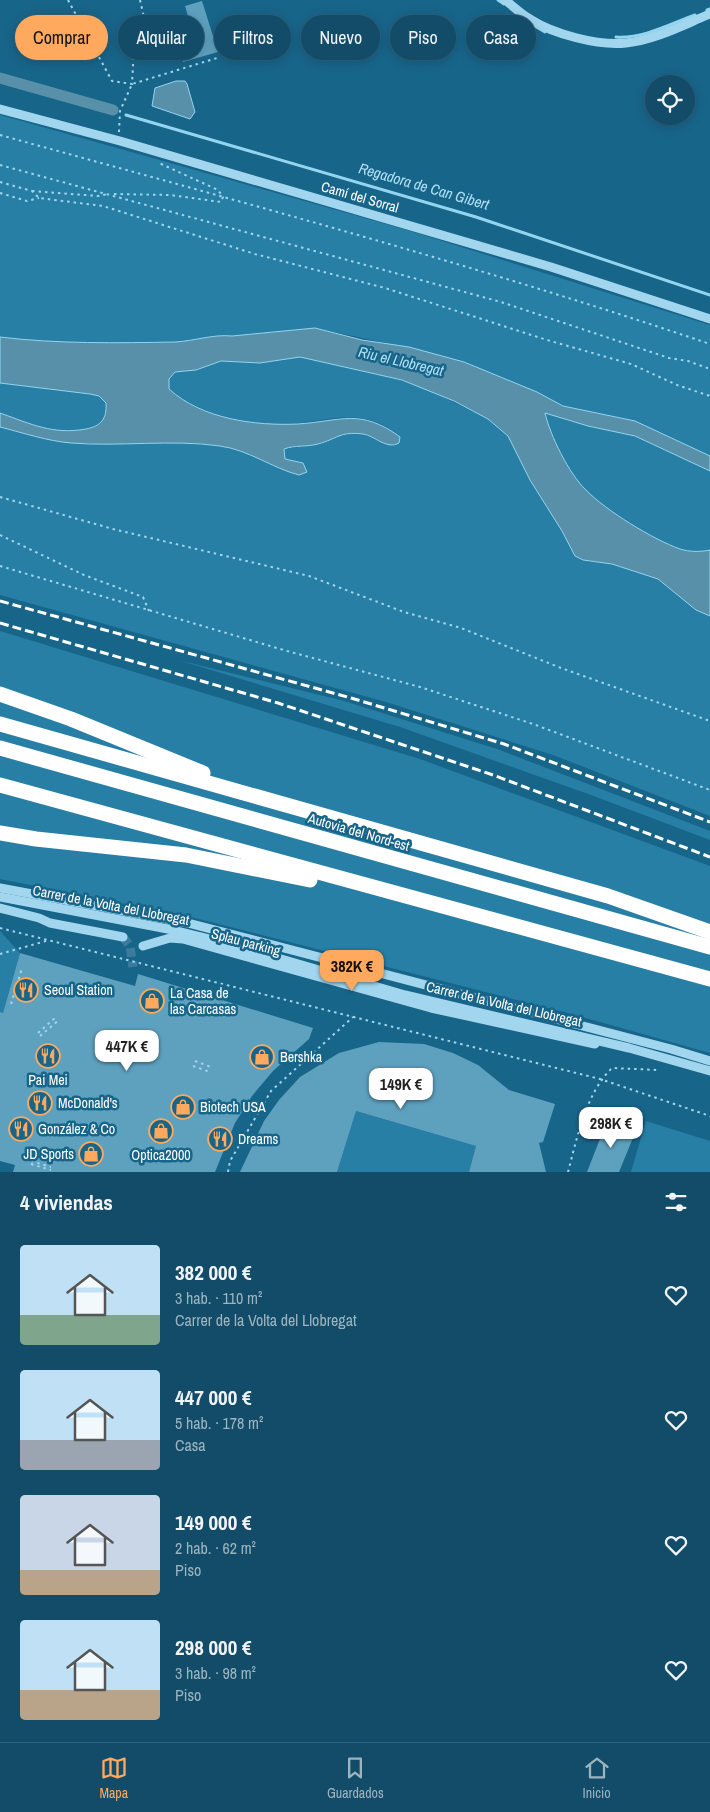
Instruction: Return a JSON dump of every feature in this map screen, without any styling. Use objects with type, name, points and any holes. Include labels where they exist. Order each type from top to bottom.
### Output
[{"type":"highway","points":[[0,694],[71,719],[274,802]]},
{"type":"highway","points":[[0,724],[608,896],[710,932]]},
{"type":"highway","name":"Autovia del Nord-est","points":[[0,748],[710,946]]},
{"type":"highway","points":[[0,785],[710,979]]},
{"type":"highway","points":[[0,833],[36,839],[186,855],[280,873],[494,921]]},
{"type":"street","points":[[505,0],[528,18],[556,32],[613,44],[627,43],[661,35],[710,14]]},
{"type":"street","name":"Camí del Sorral","points":[[0,109],[120,141],[551,267],[710,319]]},
{"type":"street","name":"Carrer de la Volta del Llobregat","points":[[0,888],[188,923],[662,1046],[710,1061]]},
{"type":"street","name":"Carrer de la Volta del Llobregat","points":[[0,897],[173,930],[444,1005],[638,1050],[710,1071]]},
{"type":"street","points":[[0,908],[39,918],[50,923]]},
{"type":"street","points":[[0,914],[123,937]]},
{"type":"street","name":"Splau parking","points":[[173,930],[151,939],[143,946],[170,938],[183,939],[431,1008],[571,1041],[638,1050]]},
{"type":"path","points":[[68,0],[112,81],[132,84],[214,59]]},
{"type":"path","points":[[140,0],[143,15]]},
{"type":"path","points":[[120,141],[120,111],[132,84],[133,60]]},
{"type":"path","points":[[0,134],[511,279],[710,344]]},
{"type":"path","points":[[158,162],[218,190],[223,198]]},
{"type":"path","points":[[0,165],[501,302],[669,358],[710,369]]},
{"type":"path","points":[[0,182],[32,191],[98,196],[111,194],[162,195],[221,202],[223,198]]},
{"type":"path","points":[[32,191],[40,198]]},
{"type":"path","points":[[0,193],[27,201],[40,198],[103,206],[255,254],[385,288],[547,340],[631,364],[676,385],[710,396]]},
{"type":"path","points":[[0,497],[113,529],[309,576],[404,612],[461,628],[562,668],[710,721]]},
{"type":"path","points":[[1,536],[25,545],[84,575],[143,597],[149,611]]},
{"type":"path","points":[[0,566],[149,611],[420,687],[533,724],[710,790]]},
{"type":"path","points":[[0,928],[600,1079],[710,1116]]},
{"type":"path","points":[[0,954],[48,940]]},
{"type":"path","points":[[11,1004],[22,968]]},
{"type":"path","points":[[56,1017],[39,1034],[59,1020]]},
{"type":"path","points":[[228,1172],[230,1161],[271,1091],[353,1017]]},
{"type":"path","points":[[195,1061],[211,1067]]},
{"type":"path","points":[[193,1066],[210,1072]]},
{"type":"path","points":[[568,1172],[584,1118],[600,1079],[612,1068],[658,1070]]},
{"type":"path","points":[[31,1162],[51,1169]]},
{"type":"shaded area","points":[[0,115],[407,230],[710,325],[710,456],[635,421],[563,406],[537,392],[464,362],[315,328],[218,336],[175,342],[66,342],[0,337]]},
{"type":"shaded area","points":[[300,357],[401,380],[429,390],[488,419],[508,436],[530,480],[562,531],[575,556],[583,560],[612,564],[658,579],[696,610],[710,616],[710,816],[553,755],[386,702],[0,595],[0,427],[44,439],[73,443],[192,443],[221,446],[243,451],[289,472],[303,463],[285,459],[284,449],[320,444],[343,433],[364,434],[383,443],[393,432],[380,424],[366,419],[352,417],[336,418],[277,425],[248,422],[205,411],[192,405],[169,389],[169,379],[175,372],[196,370],[221,361],[260,363]]},
{"type":"shaded area","points":[[0,383],[99,396],[106,403],[104,417],[96,426],[86,429],[63,431],[32,424],[0,413]]},
{"type":"shaded area","points":[[544,412],[569,421],[635,436],[710,471],[710,550],[688,551],[669,545],[630,523],[593,498],[579,483],[567,464],[551,432]]},
{"type":"shaded area","points":[[0,631],[420,759],[710,866],[710,1053],[568,1013],[191,917],[0,879]]},
{"type":"shaded area","points":[[178,660],[344,701],[497,749],[710,831],[710,840],[591,795],[400,727]]},
{"type":"shaded area","points":[[0,931],[20,953],[3,1013],[0,1012]]},
{"type":"shaded area","points":[[356,1111],[476,1146],[469,1172],[337,1172]]},
{"type":"shaded area","points":[[646,1121],[710,1141],[710,1172],[631,1172]]},
{"type":"water","points":[[176,81],[185,81],[187,84],[195,112],[190,119],[152,106],[155,88]]},
{"type":"water","name":"Riu el Llobregat","points":[[315,328],[362,340],[409,347],[464,362],[537,392],[563,406],[635,421],[710,456],[710,471],[635,436],[588,426],[545,413],[556,443],[567,464],[580,483],[594,498],[630,524],[669,545],[688,551],[710,550],[710,616],[696,610],[658,579],[612,564],[583,560],[575,556],[562,531],[530,480],[508,436],[488,419],[454,401],[402,380],[300,357],[260,363],[221,361],[196,370],[175,372],[169,379],[169,389],[182,399],[213,414],[264,424],[298,424],[351,418],[362,419],[374,422],[400,437],[399,443],[390,445],[368,435],[355,433],[339,436],[318,444],[284,449],[285,459],[303,463],[307,472],[299,475],[241,451],[220,446],[183,443],[71,443],[44,439],[0,427],[0,413],[52,429],[63,431],[86,429],[96,426],[102,421],[106,403],[99,396],[90,394],[0,383],[0,337],[66,342],[175,342],[218,336]]},
{"type":"building","points":[[202,1],[214,39],[214,53],[204,56],[204,15],[188,15],[185,6]]},
{"type":"building","points":[[20,953],[135,986],[138,974],[313,1028],[309,1039],[273,1071],[252,1096],[235,1123],[215,1172],[13,1172],[15,1165],[0,1161],[0,1012],[3,1013]]},
{"type":"building","points":[[379,1042],[424,1044],[453,1053],[478,1065],[509,1090],[555,1104],[543,1142],[539,1143],[546,1172],[469,1172],[476,1146],[356,1111],[337,1172],[240,1172],[264,1121],[279,1100],[300,1077],[339,1053]]},
{"type":"building","points":[[607,1121],[635,1133],[619,1172],[587,1172]]},
{"type":"waterway","points":[[498,0],[504,4]]},
{"type":"waterway","points":[[616,37],[636,36],[695,15]]},
{"type":"waterway","points":[[536,27],[545,32]]},
{"type":"waterway","name":"Regadora de Can Gibert","points":[[0,78],[113,110]]},
{"type":"waterway","name":"Regadora de Can Gibert","points":[[126,115],[476,217],[710,295]]},
{"type":"tunnel","points":[[123,937],[130,946],[133,967]]},
{"type":"railway","points":[[0,601],[351,698],[504,744],[710,822]]},
{"type":"railway","points":[[0,623],[278,703],[493,775],[710,857]]},
{"type":"place","name":"Seoul Station","points":[[26,990]]},
{"type":"place","name":"La Casa de las Carcasas","points":[[152,1001]]},
{"type":"place","name":"Pai Mei","points":[[48,1056]]},
{"type":"place","name":"Bershka","points":[[262,1057]]},
{"type":"place","name":"McDonald's","points":[[40,1103]]},
{"type":"place","name":"Biotech USA","points":[[183,1107]]},
{"type":"place","name":"González & Co","points":[[21,1129]]},
{"type":"place","name":"Optica2000","points":[[161,1131]]},
{"type":"place","name":"Dreams","points":[[220,1139]]},
{"type":"place","name":"JD Sports","points":[[91,1154]]}]
